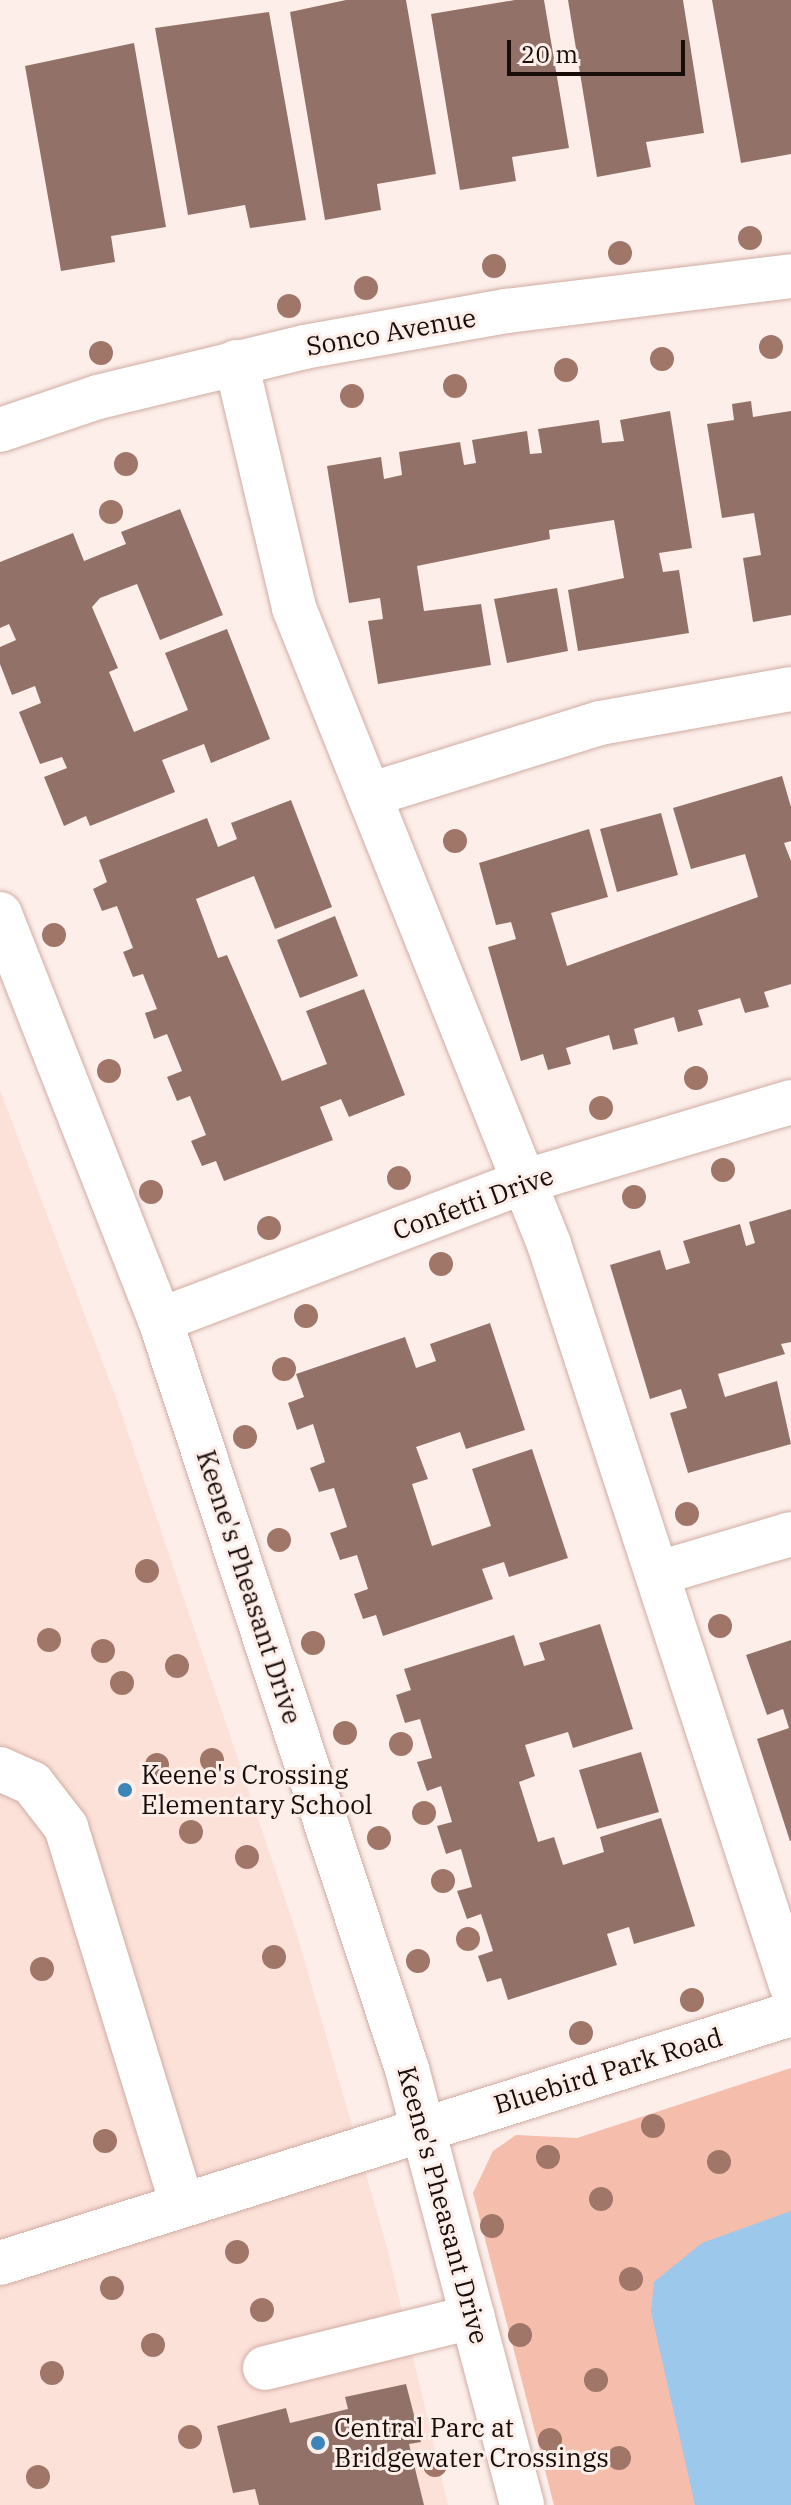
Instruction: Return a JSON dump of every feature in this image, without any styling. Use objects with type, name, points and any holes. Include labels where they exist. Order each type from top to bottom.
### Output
[{"type":"street","name":"Sonco Avenue","points":[[0,430],[236,362],[451,319],[791,276]]},
{"type":"street","points":[[236,362],[282,570],[369,795],[526,1181],[662,1572],[791,1985]]},
{"type":"street","points":[[369,795],[600,723],[791,689]]},
{"type":"street","name":"Keene's Pheasant Drive","points":[[0,914],[160,1320],[425,2127],[522,2505]]},
{"type":"street","name":"Confetti Drive","points":[[160,1320],[526,1181],[791,1102]]},
{"type":"street","points":[[662,1572],[791,1534]]},
{"type":"street","points":[[0,1769],[53,1803],[85,1877],[182,2204]]},
{"type":"street","name":"Bluebird Park Road","points":[[0,2263],[791,2014]]},
{"type":"street","points":[[265,2368],[473,2317]]},
{"type":"shaded area","name":"Keene's Crossing Elementary School","points":[[0,1090],[117,1400],[296,1931],[387,2247],[448,2505],[0,2505]]},
{"type":"shaded area","points":[[791,2068],[791,2505],[554,2505],[473,2193],[493,2151],[516,2135],[577,2138]]},
{"type":"water","points":[[791,2211],[791,2505],[695,2505],[651,2312],[654,2282],[702,2243]]},
{"type":"building","points":[[346,0],[406,0],[436,174],[377,184],[381,210],[325,220],[290,12]]},
{"type":"building","points":[[515,0],[544,0],[569,148],[512,157],[516,181],[460,190],[431,14]]},
{"type":"building","points":[[568,0],[683,0],[704,133],[646,142],[651,167],[597,177]]},
{"type":"building","points":[[712,0],[791,0],[791,154],[741,163]]},
{"type":"building","points":[[269,12],[306,220],[250,228],[245,205],[188,215],[155,28]]},
{"type":"building","points":[[134,43],[166,227],[111,236],[115,262],[61,271],[25,66]]},
{"type":"building","points":[[751,401],[753,417],[791,411],[791,615],[753,622],[743,558],[761,555],[754,513],[722,518],[707,424],[734,420],[732,404]]},
{"type":"building","points":[[670,411],[692,548],[659,553],[663,572],[679,570],[689,633],[578,651],[568,590],[624,578],[614,520],[549,530],[550,539],[417,566],[424,611],[481,604],[491,665],[378,684],[368,621],[383,619],[380,598],[349,603],[327,466],[381,457],[384,479],[402,475],[399,452],[460,442],[464,465],[476,463],[472,440],[527,431],[530,454],[542,453],[538,429],[599,420],[602,443],[624,441],[620,420]]},
{"type":"building","points":[[180,509],[223,615],[160,640],[137,584],[100,598],[92,607],[118,668],[109,672],[134,732],[188,710],[165,653],[227,629],[270,739],[211,763],[204,744],[162,760],[175,792],[90,826],[86,816],[64,826],[44,777],[67,768],[62,757],[40,764],[19,712],[41,703],[35,686],[12,695],[0,664],[0,647],[16,640],[9,624],[0,628],[0,562],[73,533],[84,561],[126,544],[121,532]]},
{"type":"building","points":[[557,588],[568,651],[507,663],[494,599]]},
{"type":"building","points":[[782,776],[791,807],[791,841],[784,843],[791,861],[791,984],[764,992],[769,1007],[745,1013],[740,998],[698,1010],[703,1025],[678,1032],[674,1017],[634,1029],[638,1044],[613,1050],[609,1035],[566,1048],[571,1064],[548,1070],[543,1054],[521,1061],[488,947],[516,939],[511,922],[496,925],[479,863],[589,829],[608,897],[551,913],[567,966],[758,897],[745,854],[691,869],[673,808]]},
{"type":"building","points":[[291,800],[332,907],[275,929],[254,876],[196,899],[218,958],[227,955],[282,1081],[327,1064],[306,1011],[364,989],[405,1095],[349,1117],[341,1099],[320,1107],[333,1140],[224,1181],[216,1161],[202,1166],[191,1141],[206,1135],[190,1096],[177,1101],[167,1077],[182,1071],[167,1034],[154,1039],[145,1013],[157,1009],[143,974],[133,977],[123,952],[133,948],[117,906],[102,911],[93,889],[107,882],[99,860],[207,818],[218,847],[237,839],[231,823]]},
{"type":"building","points":[[661,813],[678,875],[617,892],[600,829]]},
{"type":"building","points":[[335,916],[358,976],[300,998],[277,940]]},
{"type":"building","points":[[791,1209],[791,1342],[781,1344],[785,1354],[718,1374],[725,1397],[777,1381],[791,1444],[688,1473],[670,1413],[687,1408],[681,1389],[650,1399],[610,1265],[660,1250],[666,1270],[690,1263],[683,1241],[740,1224],[746,1246],[755,1243],[749,1222]]},
{"type":"building","points":[[490,1323],[525,1430],[466,1449],[460,1432],[416,1447],[428,1479],[412,1484],[432,1546],[491,1526],[472,1469],[532,1449],[568,1558],[509,1577],[504,1562],[482,1569],[493,1599],[383,1636],[376,1615],[363,1619],[354,1594],[368,1589],[357,1555],[340,1560],[330,1533],[347,1527],[334,1488],[319,1492],[310,1468],[325,1462],[313,1424],[297,1430],[288,1403],[304,1397],[296,1374],[405,1337],[416,1368],[436,1361],[430,1344]]},
{"type":"building","points":[[600,1624],[633,1729],[573,1748],[568,1732],[525,1745],[535,1776],[519,1782],[538,1842],[554,1837],[563,1865],[604,1852],[600,1837],[661,1818],[695,1926],[634,1944],[629,1927],[607,1934],[617,1965],[508,2000],[501,1978],[487,1982],[478,1956],[493,1951],[481,1914],[467,1919],[457,1891],[472,1887],[461,1849],[446,1854],[437,1826],[452,1822],[441,1786],[427,1791],[417,1762],[432,1758],[420,1719],[405,1723],[396,1695],[411,1690],[404,1669],[514,1635],[524,1666],[545,1660],[539,1643]]},
{"type":"building","points":[[791,1640],[790,1841],[757,1739],[789,1728],[783,1709],[767,1715],[746,1655]]},
{"type":"building","points":[[641,1752],[659,1812],[597,1829],[579,1770]]},
{"type":"building","name":"Central Parc at Bridgewater Crossings","points":[[406,2384],[421,2442],[409,2444],[424,2505],[259,2505],[255,2489],[233,2493],[217,2426],[286,2408],[290,2423],[348,2409],[345,2397]]},
{"type":"place","name":"Keene's Crossing Elementary School","points":[[125,1790]]},
{"type":"place","name":"Central Parc at Bridgewater Crossings","points":[[318,2443]]}]
